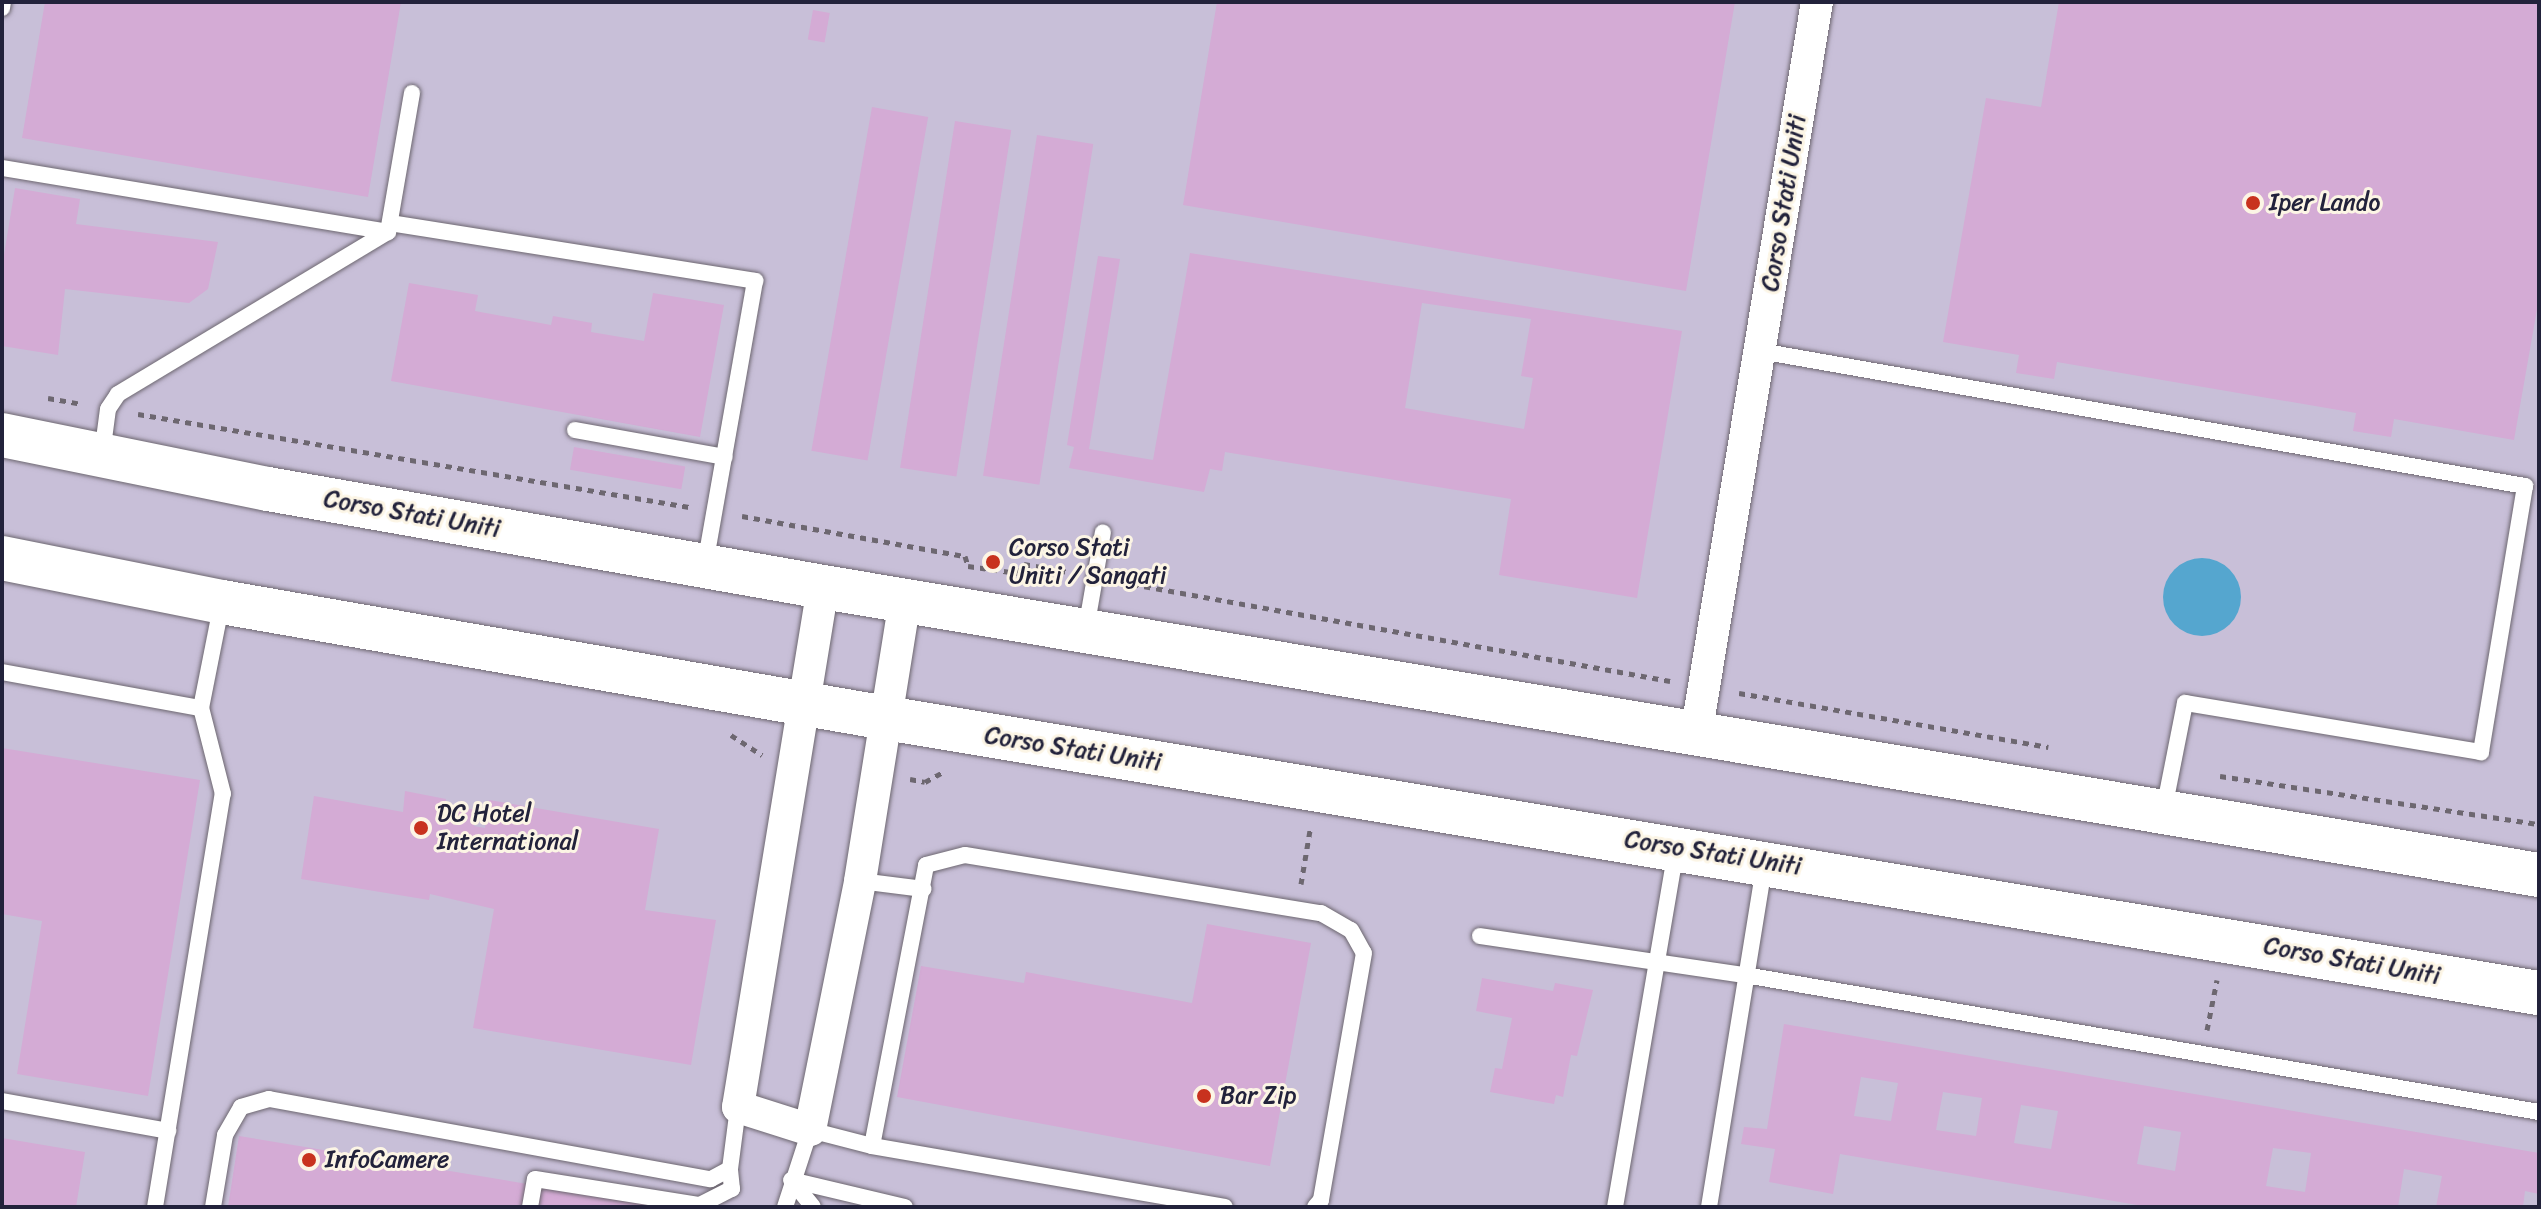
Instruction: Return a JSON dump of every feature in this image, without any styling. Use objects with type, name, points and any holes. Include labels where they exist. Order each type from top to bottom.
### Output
[{"type":"main road","name":"Corso Stati Uniti","points":[[2,435],[102,456],[823,587],[2539,875]]},
{"type":"main road","name":"Corso Stati Uniti","points":[[2,558],[222,602],[803,704],[1677,847],[2539,993]]},
{"type":"street","name":"Corso Stati Uniti","points":[[1696,735],[1817,2]]},
{"type":"street","points":[[823,587],[738,1107],[810,1130],[860,881],[905,600]]},
{"type":"lane","points":[[2,8],[3,2]]},
{"type":"lane","points":[[102,456],[108,409],[118,394],[389,228],[412,93]]},
{"type":"lane","points":[[2,168],[755,281],[705,565]]},
{"type":"lane","points":[[1760,351],[2525,486],[2481,752],[2185,703],[2163,813]]},
{"type":"lane","points":[[575,430],[725,457]]},
{"type":"lane","points":[[1086,630],[1103,532]]},
{"type":"lane","points":[[155,1207],[223,794],[201,708],[222,602]]},
{"type":"lane","points":[[2,672],[201,708]]},
{"type":"lane","points":[[1615,1207],[1677,847]]},
{"type":"lane","points":[[872,1146],[926,865],[965,855],[1321,913],[1351,930],[1364,953],[1321,1200],[1315,1207]]},
{"type":"lane","points":[[1709,1207],[1764,862]]},
{"type":"lane","points":[[860,881],[923,889]]},
{"type":"lane","points":[[1480,936],[1745,975],[2539,1112]]},
{"type":"lane","points":[[213,1207],[225,1135],[241,1107],[269,1099],[690,1178],[711,1179],[730,1169]]},
{"type":"lane","points":[[2,1101],[168,1131]]},
{"type":"lane","points":[[530,1207],[535,1179],[700,1205],[732,1189],[730,1169],[738,1107]]},
{"type":"lane","points":[[785,1207],[791,1180],[810,1130],[872,1146],[1225,1207]]},
{"type":"lane","points":[[791,1180],[813,1207]]},
{"type":"lane","points":[[791,1180],[905,1207]]},
{"type":"path","points":[[152,416],[697,509]]},
{"type":"path","points":[[732,514],[965,556],[968,566],[1018,573],[1024,564],[1065,571]]},
{"type":"path","points":[[1125,583],[1668,680]]},
{"type":"path","points":[[1734,692],[2053,748]]},
{"type":"path","points":[[2214,775],[2539,824]]},
{"type":"path","points":[[1297,909],[1310,825]]},
{"type":"path","points":[[2202,1055],[2217,979]]},
{"type":"shaded area","points":[[2,2],[2539,2],[2539,1207],[2,1207]]},
{"type":"water","points":[[2194,558],[2210,558],[2224,564],[2235,575],[2241,597],[2235,619],[2224,630],[2210,636],[2194,636],[2180,630],[2169,619],[2163,605],[2163,589],[2169,575],[2180,564]]},
{"type":"building","points":[[45,2],[401,2],[368,197],[22,138]]},
{"type":"building","points":[[1217,2],[1735,2],[1686,291],[1183,205]]},
{"type":"building","name":"Iper Lando","points":[[2059,2],[2539,2],[2539,298],[2514,440],[2394,419],[2391,437],[2353,431],[2356,413],[2057,362],[2054,379],[2016,373],[2019,355],[1943,342],[1986,98],[2041,107]]},
{"type":"building","points":[[813,10],[830,13],[825,42],[808,40]]},
{"type":"building","points":[[872,107],[928,117],[868,461],[811,451]]},
{"type":"building","points":[[955,121],[1011,130],[956,477],[900,468]]},
{"type":"building","points":[[1037,135],[1093,144],[1039,485],[983,476]]},
{"type":"building","points":[[15,188],[80,199],[76,224],[218,242],[208,289],[189,303],[65,289],[58,355],[2,346],[2,267]]},
{"type":"building","points":[[1190,253],[1682,331],[1637,598],[1499,575],[1511,499],[1225,452],[1222,471],[1210,469],[1204,492],[1069,468],[1074,447],[1067,445],[1098,256],[1120,259],[1089,449],[1153,460]],"holes":[[[1422,303],[1531,319],[1521,376],[1533,378],[1524,429],[1405,408]]]},
{"type":"building","points":[[409,283],[478,295],[475,311],[551,325],[553,316],[592,323],[591,332],[644,341],[653,293],[724,305],[700,437],[391,381]]},
{"type":"building","points":[[574,447],[685,467],[681,489],[570,470]]},
{"type":"building","points":[[2,748],[200,780],[148,1096],[17,1074],[42,921],[2,914]]},
{"type":"building","points":[[405,791],[446,799],[443,819],[451,821],[454,806],[476,810],[474,826],[485,828],[489,800],[659,829],[645,910],[716,920],[691,1065],[473,1028],[494,909],[430,894],[429,900],[301,879],[314,796],[403,812]]},
{"type":"building","points":[[1207,924],[1311,943],[1270,1166],[897,1097],[921,966],[1024,983],[1026,972],[1192,1003]]},
{"type":"building","points":[[1482,978],[1553,991],[1555,983],[1593,990],[1577,1056],[1571,1055],[1563,1097],[1556,1095],[1554,1104],[1490,1092],[1495,1068],[1502,1069],[1512,1018],[1476,1011]]},
{"type":"building","points":[[1784,1024],[2539,1153],[2539,1194],[2525,1191],[2523,1207],[2436,1207],[2442,1176],[2404,1169],[2398,1207],[2149,1207],[1840,1154],[1833,1194],[1769,1182],[1775,1149],[1741,1144],[1744,1127],[1767,1129]],"holes":[[[1861,1077],[1898,1083],[1891,1121],[1854,1116]],[[1943,1092],[1982,1098],[1976,1136],[1936,1130]],[[2021,1105],[2058,1111],[2051,1149],[2014,1143]],[[2144,1126],[2181,1132],[2175,1171],[2137,1164]],[[2273,1148],[2311,1153],[2305,1192],[2266,1186]]]},
{"type":"building","name":"InfoCamere","points":[[239,1136],[654,1205],[654,1207],[228,1207]]},
{"type":"building","points":[[2,1138],[85,1152],[76,1207],[2,1207]]},
{"type":"place","name":"Iper Lando","points":[[2253,203]]},
{"type":"place","name":"Corso Stati Uniti / Sangati","points":[[993,562]]},
{"type":"place","name":"DC Hotel International","points":[[421,828]]},
{"type":"place","name":"Bar Zip","points":[[1204,1096]]},
{"type":"place","name":"InfoCamere","points":[[309,1160]]}]
